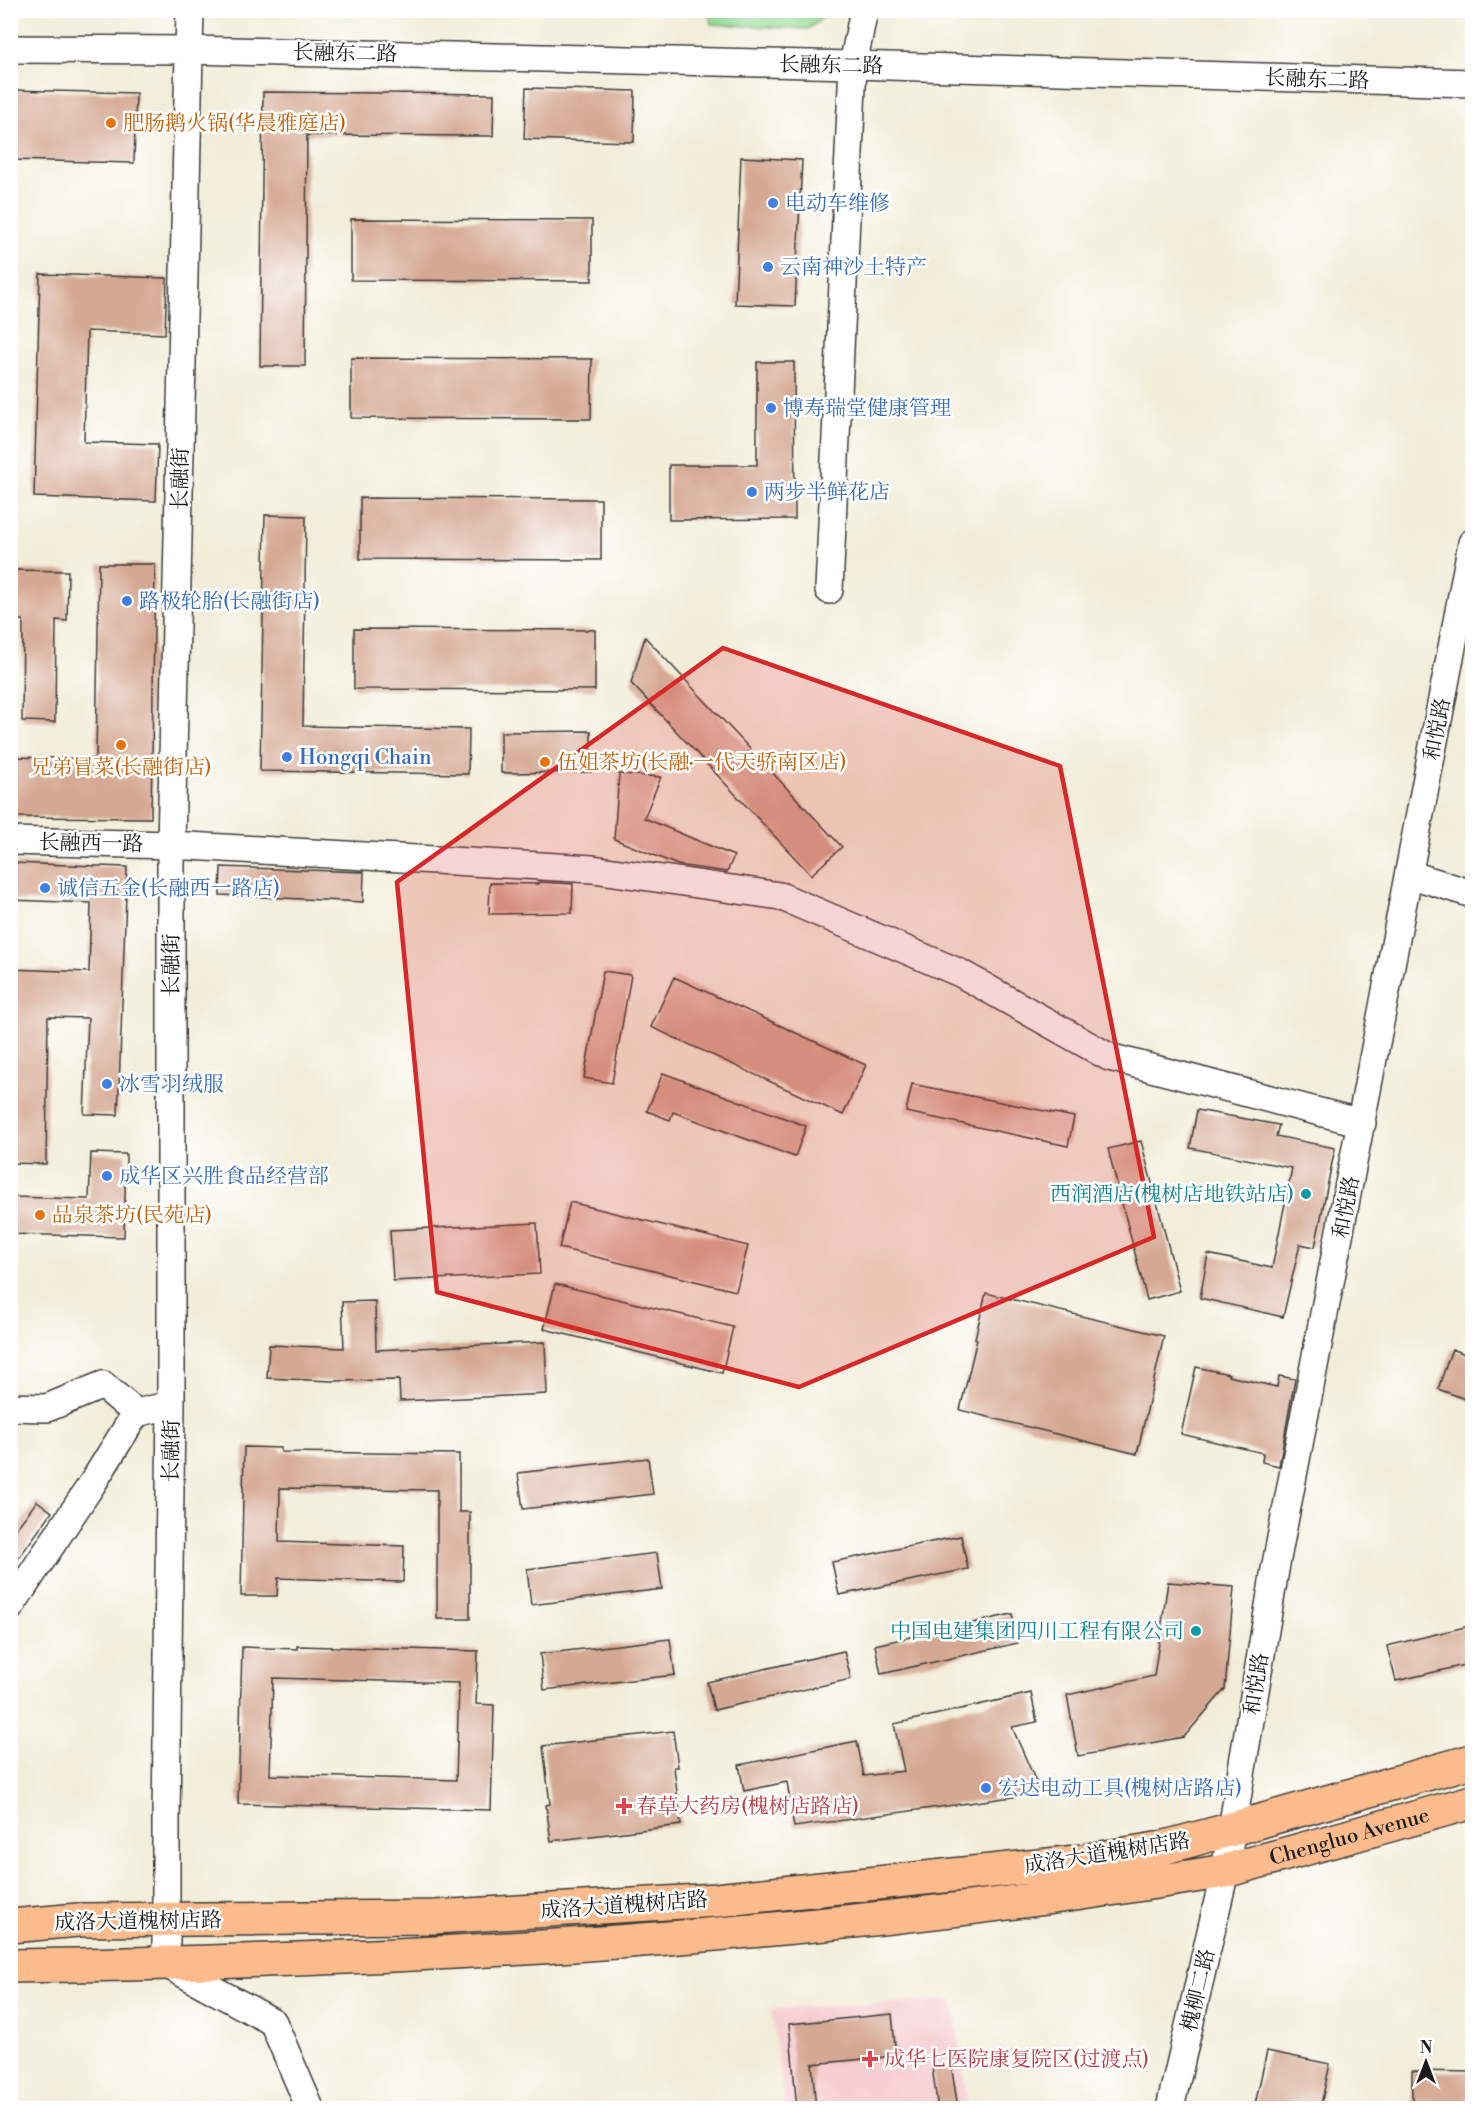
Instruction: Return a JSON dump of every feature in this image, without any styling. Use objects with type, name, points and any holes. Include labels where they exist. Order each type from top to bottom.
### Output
[{"type":"main road","name":"Chengluo Avenue","points":[[1232,1829],[1473,1761]]},
{"type":"main road","name":"Chengluo Avenue","points":[[1225,1871],[1473,1802]]},
{"type":"main road","name":"成洛大道槐树店路","points":[[10,1926],[78,1920],[435,1917],[716,1900],[1076,1862],[1162,1848],[1232,1829]]},
{"type":"main road","name":"成洛大道槐树店路","points":[[10,1966],[166,1964],[484,1950],[738,1934],[1051,1898],[1225,1871]]},
{"type":"main road","points":[[10,1917],[78,1920]]},
{"type":"main road","points":[[10,1989],[65,1984],[166,1964]]},
{"type":"street","name":"长融街","points":[[166,1964],[171,1405],[171,845],[190,10]]},
{"type":"street","points":[[829,590],[853,65],[864,10]]},
{"type":"street","name":"长融东二路","points":[[10,49],[189,50],[853,65],[1473,83]]},
{"type":"street","name":"和悦路","points":[[1225,1871],[1276,1564],[1473,543]]},
{"type":"street","name":"长融西一路","points":[[10,841],[171,845],[593,869],[780,896],[960,973],[1109,1057],[1362,1123]]},
{"type":"street","points":[[1409,874],[1473,894]]},
{"type":"street","points":[[10,1407],[47,1408],[103,1385],[136,1413]]},
{"type":"street","points":[[10,1607],[136,1413],[171,1405]]},
{"type":"street","name":"槐柳二路","points":[[1170,2109],[1225,1871]]},
{"type":"street","points":[[166,1964],[273,2022],[310,2109]]},
{"type":"highlighted area","points":[[723,648],[1060,766],[1154,1237],[799,1387],[437,1292],[397,882]]},
{"type":"shaded area","name":"成华七医院康复院区(过渡点)","points":[[953,2000],[968,2108],[785,2108],[771,2009]]},
{"type":"green space","points":[[709,10],[831,11],[808,29],[711,24]]},
{"type":"building","points":[[526,88],[635,91],[634,142],[524,139]]},
{"type":"building","points":[[10,90],[136,93],[134,163],[10,160]]},
{"type":"building","points":[[263,92],[494,94],[493,136],[307,135],[305,366],[260,366]]},
{"type":"building","points":[[741,157],[802,160],[795,306],[735,304]]},
{"type":"building","points":[[351,219],[592,220],[592,281],[351,280]]},
{"type":"building","points":[[40,274],[167,278],[165,334],[87,331],[84,442],[158,444],[156,501],[34,497]]},
{"type":"building","points":[[351,358],[592,359],[591,419],[351,418]]},
{"type":"building","points":[[757,362],[794,362],[795,519],[669,520],[669,465],[757,465]]},
{"type":"building","points":[[360,498],[601,499],[601,560],[360,559]]},
{"type":"building","points":[[265,515],[306,516],[303,726],[469,729],[468,774],[260,771]]},
{"type":"building","points":[[99,564],[155,564],[151,818],[10,817],[10,757],[96,759]]},
{"type":"building","points":[[10,570],[68,571],[67,621],[56,620],[55,722],[22,721],[23,620],[10,620]]},
{"type":"building","points":[[354,629],[595,630],[595,690],[354,689]]},
{"type":"building","points":[[645,637],[842,847],[811,875],[631,683]]},
{"type":"building","points":[[591,731],[591,772],[501,773],[501,732]]},
{"type":"building","points":[[619,774],[661,777],[644,818],[734,856],[727,872],[678,865],[614,839]]},
{"type":"building","points":[[10,863],[127,867],[118,1115],[84,1114],[88,1018],[48,1017],[46,1164],[10,1163],[10,969],[89,972],[91,903],[10,900]]},
{"type":"building","points":[[221,867],[364,872],[363,902],[220,895]]},
{"type":"building","points":[[539,882],[573,884],[572,913],[489,914],[490,883],[539,884]]},
{"type":"building","points":[[603,971],[631,975],[612,1083],[584,1078]]},
{"type":"building","points":[[674,977],[866,1065],[843,1115],[651,1027]]},
{"type":"building","points":[[663,1073],[806,1126],[795,1157],[673,1112],[670,1120],[647,1111]]},
{"type":"building","points":[[912,1084],[1074,1117],[1068,1146],[906,1112]]},
{"type":"building","points":[[1197,1110],[1279,1125],[1276,1136],[1335,1148],[1315,1247],[1300,1244],[1283,1317],[1200,1298],[1208,1254],[1272,1268],[1292,1168],[1190,1148]]},
{"type":"building","points":[[1141,1141],[1180,1291],[1147,1300],[1108,1149]]},
{"type":"building","points":[[91,1153],[126,1154],[124,1237],[10,1234],[10,1197],[89,1199]]},
{"type":"building","points":[[570,1202],[748,1246],[736,1291],[559,1248]]},
{"type":"building","points":[[537,1223],[540,1274],[393,1281],[390,1230]]},
{"type":"building","points":[[555,1284],[733,1327],[722,1373],[544,1329]]},
{"type":"building","points":[[986,1293],[1164,1336],[1137,1454],[960,1410]]},
{"type":"building","points":[[375,1301],[376,1350],[545,1342],[547,1394],[400,1401],[399,1380],[331,1381],[267,1378],[269,1345],[344,1348],[342,1302]]},
{"type":"building","points":[[1452,1349],[1473,1357],[1473,1402],[1438,1389]]},
{"type":"building","points":[[1196,1367],[1277,1387],[1279,1376],[1295,1379],[1279,1466],[1262,1462],[1263,1453],[1181,1434]]},
{"type":"building","points":[[244,1447],[281,1448],[281,1452],[459,1454],[459,1512],[470,1512],[470,1619],[437,1619],[437,1490],[280,1488],[279,1542],[404,1546],[403,1582],[278,1578],[277,1596],[241,1596]]},
{"type":"building","points":[[648,1458],[653,1494],[523,1509],[518,1473]]},
{"type":"building","points":[[37,1501],[52,1512],[10,1570],[10,1537]]},
{"type":"building","points":[[961,1536],[968,1569],[839,1595],[832,1562]]},
{"type":"building","points":[[657,1553],[662,1589],[531,1605],[527,1569]]},
{"type":"building","name":"中国电建集团四川工程有限公司","points":[[1168,1582],[1234,1587],[1225,1689],[1184,1737],[1078,1756],[1067,1695],[1154,1676]]},
{"type":"building","points":[[1012,1614],[1018,1643],[881,1674],[875,1645]]},
{"type":"building","points":[[1473,1625],[1473,1663],[1396,1681],[1387,1646]]},
{"type":"building","points":[[670,1639],[675,1675],[544,1690],[540,1654]]},
{"type":"building","points":[[297,1646],[478,1651],[476,1704],[494,1705],[491,1810],[238,1804],[242,1647],[297,1649]],"holes":[[[273,1678],[459,1683],[456,1780],[270,1775]]]},
{"type":"building","points":[[844,1651],[851,1679],[714,1710],[707,1682]]},
{"type":"building","points":[[1031,1693],[1037,1722],[1012,1727],[1041,1793],[794,1827],[787,1782],[744,1791],[739,1765],[857,1741],[864,1776],[904,1771],[894,1724]]},
{"type":"building","points":[[673,1731],[678,1767],[674,1767],[681,1825],[551,1841],[546,1805],[550,1804],[543,1746]]},
{"type":"building","points":[[892,2014],[896,2056],[812,2064],[816,2109],[797,2109],[789,2024]]},
{"type":"building","points":[[1267,2051],[1330,2064],[1320,2109],[1254,2109]]},
{"type":"building","points":[[951,2064],[958,2109],[938,2109],[932,2067]]},
{"type":"building","points":[[1412,2071],[1473,2072],[1473,2109],[1412,2109]]},
{"type":"place","name":"肥肠鹅火锅(华晨雅庭店)","points":[[111,123]]},
{"type":"place","name":"电动车维修","points":[[773,203]]},
{"type":"place","name":"云南神沙土特产","points":[[768,267]]},
{"type":"place","name":"博寿瑞堂健康管理","points":[[771,408]]},
{"type":"place","name":"两步半鲜花店","points":[[752,492]]},
{"type":"place","name":"路极轮胎(长融街店)","points":[[127,601]]},
{"type":"place","name":"兄弟冒菜(长融街店)","points":[[121,745]]},
{"type":"place","name":"Hongqi Chain","points":[[287,757]]},
{"type":"place","name":"伍姐茶坊(长融·一代天骄南区店)","points":[[545,762]]},
{"type":"place","name":"诚信五金(长融西一路店)","points":[[45,888]]},
{"type":"place","name":"冰雪羽绒服","points":[[107,1084]]},
{"type":"place","name":"成华区兴胜食品经营部","points":[[107,1176]]},
{"type":"place","name":"西润酒店(槐树店地铁站店)","points":[[1306,1194]]},
{"type":"place","name":"品泉茶坊(民苑店)","points":[[40,1215]]},
{"type":"place","name":"中国电建集团四川工程有限公司","points":[[1196,1631]]},
{"type":"place","name":"宏达电动工具(槐树店路店)","points":[[986,1788]]},
{"type":"place","name":"春草大药房(槐树店路店)","points":[[624,1806]]},
{"type":"place","name":"成华七医院康复院区(过渡点)","points":[[870,2059]]}]
